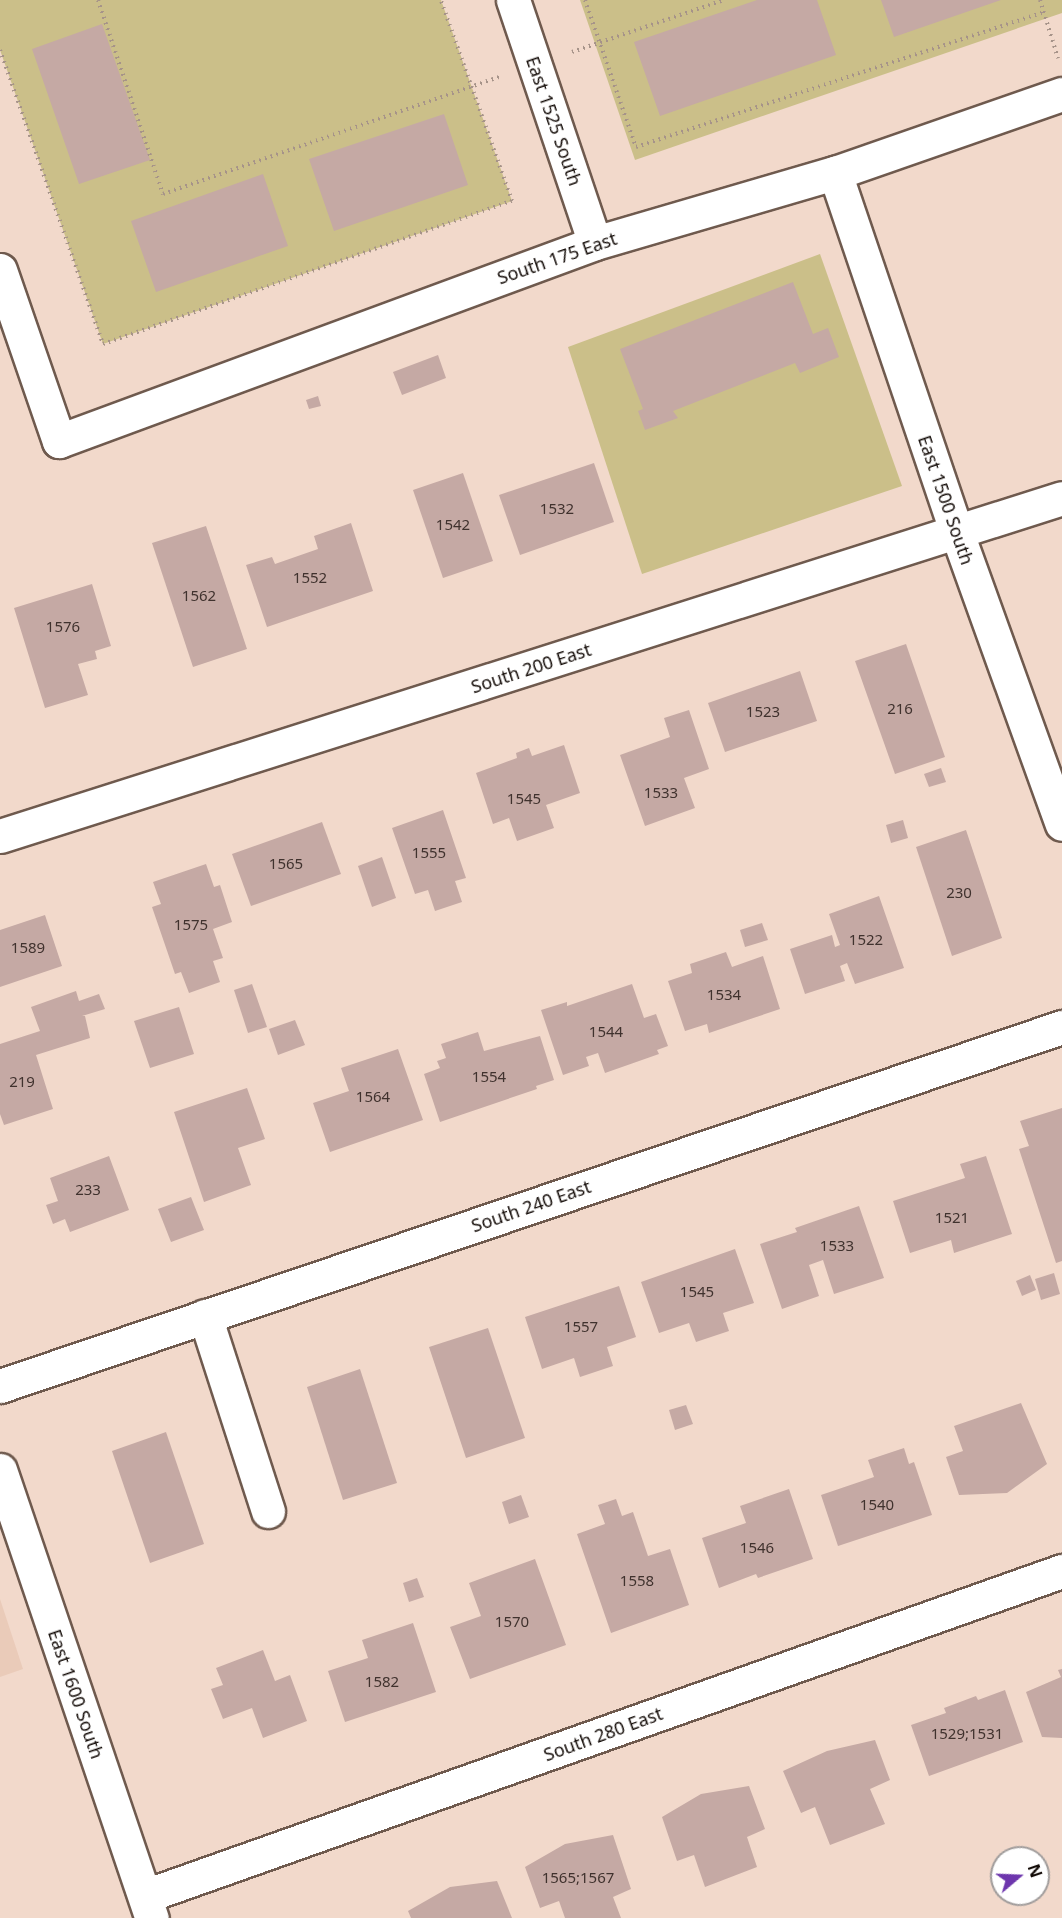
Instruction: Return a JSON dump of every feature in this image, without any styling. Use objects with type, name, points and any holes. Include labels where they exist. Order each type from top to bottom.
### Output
[{"type":"street","name":"East 1525 South","points":[[513,0],[595,243]]},
{"type":"street","name":"South 175 East","points":[[0,270],[59,441],[595,243],[835,173],[1062,94]]},
{"type":"street","name":"East 1500 South","points":[[835,173],[957,533],[1062,824]]},
{"type":"street","name":"South 200 East","points":[[0,836],[1062,498]]},
{"type":"street","name":"South 240 East","points":[[0,1386],[1062,1027]]},
{"type":"street","points":[[205,1316],[268,1511]]},
{"type":"street","name":"East 1600 South","points":[[0,1470],[149,1907]]},
{"type":"street","name":"South 280 East","points":[[149,1907],[1062,1571]]},
{"type":"path","points":[[98,0],[163,194],[724,0]]},
{"type":"path","points":[[0,50],[103,344],[512,201],[441,0]]},
{"type":"path","points":[[585,0],[636,147],[1044,12]]},
{"type":"path","points":[[1040,0],[1059,60]]},
{"type":"shaded area","points":[[0,0],[441,0],[512,201],[103,344],[0,50]]},
{"type":"shaded area","points":[[580,0],[1062,0],[1062,13],[635,160]]},
{"type":"shaded area","points":[[820,254],[902,486],[642,574],[568,347]]},
{"type":"shaded area","points":[[0,1599],[23,1669],[0,1677]]},
{"type":"building","points":[[757,0],[817,0],[836,55],[660,116],[634,42]]},
{"type":"building","points":[[881,0],[1001,0],[894,37]]},
{"type":"building","points":[[102,24],[150,160],[79,184],[32,49]]},
{"type":"building","points":[[444,114],[468,185],[334,231],[309,159]]},
{"type":"building","points":[[263,174],[288,246],[156,292],[131,221]]},
{"type":"building","points":[[793,282],[813,334],[828,328],[839,357],[800,373],[795,363],[673,411],[678,418],[645,430],[638,411],[643,409],[620,349]]},
{"type":"building","points":[[438,355],[446,378],[402,395],[393,372]]},
{"type":"building","points":[[318,396],[321,406],[309,409],[306,400]]},
{"type":"building","points":[[594,463],[614,522],[520,555],[499,495]]},
{"type":"building","points":[[463,473],[493,561],[443,578],[413,490]]},
{"type":"building","points":[[351,523],[373,591],[267,627],[246,565],[272,557],[275,564],[318,549],[314,536]]},
{"type":"building","points":[[206,526],[247,649],[193,667],[152,543]]},
{"type":"building","points":[[92,584],[111,646],[95,651],[97,659],[78,664],[88,695],[45,708],[14,608]]},
{"type":"building","points":[[906,644],[945,757],[895,774],[855,661]]},
{"type":"building","points":[[800,671],[817,721],[725,752],[708,703]]},
{"type":"building","points":[[689,710],[709,769],[684,778],[695,808],[645,826],[620,755],[670,737],[664,718]]},
{"type":"building","points":[[564,745],[580,793],[546,805],[554,828],[517,841],[509,818],[493,824],[476,773],[517,758],[516,753],[529,748],[532,756]]},
{"type":"building","points":[[941,768],[946,782],[929,787],[924,774]]},
{"type":"building","points":[[443,810],[466,878],[455,881],[462,902],[435,911],[428,890],[415,894],[392,828]]},
{"type":"building","points":[[903,820],[908,838],[891,843],[886,825]]},
{"type":"building","points":[[322,822],[341,874],[251,906],[232,854]]},
{"type":"building","points":[[966,830],[1002,938],[952,956],[916,847]]},
{"type":"building","points":[[382,857],[396,898],[372,907],[358,866]]},
{"type":"building","points":[[206,864],[214,887],[220,885],[232,922],[213,929],[223,958],[213,961],[220,982],[189,993],[181,972],[175,974],[152,907],[161,904],[153,882]]},
{"type":"building","points":[[879,896],[904,968],[855,984],[847,963],[840,966],[845,981],[805,994],[790,949],[832,935],[835,947],[840,945],[829,914]]},
{"type":"building","points":[[45,915],[62,966],[0,987],[0,930]]},
{"type":"building","points":[[762,923],[768,940],[745,947],[740,930]]},
{"type":"building","points":[[726,952],[732,967],[763,956],[780,1009],[709,1033],[707,1024],[685,1031],[668,981],[692,973],[690,964]]},
{"type":"building","points":[[252,984],[267,1027],[248,1033],[234,990]]},
{"type":"building","points":[[632,984],[644,1018],[656,1014],[668,1046],[657,1050],[659,1054],[605,1073],[598,1053],[586,1057],[589,1066],[563,1075],[541,1010],[567,1002],[567,1006]]},
{"type":"building","points":[[76,991],[79,1001],[99,994],[105,1009],[82,1016],[85,1016],[90,1038],[36,1055],[53,1109],[4,1125],[0,1114],[0,1044],[40,1031],[31,1007]]},
{"type":"building","points":[[179,1007],[194,1054],[150,1068],[134,1021]]},
{"type":"building","points":[[295,1020],[305,1045],[278,1055],[269,1029]]},
{"type":"building","points":[[478,1032],[484,1051],[540,1036],[554,1080],[536,1086],[537,1089],[440,1122],[424,1074],[440,1068],[437,1061],[446,1058],[441,1044]]},
{"type":"building","points":[[398,1049],[423,1120],[330,1152],[313,1103],[349,1091],[341,1068]]},
{"type":"building","points":[[247,1088],[265,1139],[238,1148],[251,1185],[204,1202],[174,1112]]},
{"type":"building","points":[[1062,1108],[1062,1261],[1056,1263],[1019,1149],[1029,1146],[1020,1121]]},
{"type":"building","points":[[109,1156],[129,1210],[70,1232],[65,1219],[53,1224],[46,1205],[58,1201],[50,1178]]},
{"type":"building","points":[[986,1156],[1012,1234],[954,1253],[951,1240],[910,1253],[893,1201],[965,1178],[960,1164]]},
{"type":"building","points":[[191,1197],[204,1230],[171,1242],[158,1209]]},
{"type":"building","points":[[859,1206],[884,1278],[834,1294],[823,1260],[809,1265],[819,1296],[782,1309],[760,1244],[797,1232],[795,1228]]},
{"type":"building","points":[[735,1249],[754,1303],[723,1313],[729,1331],[696,1342],[689,1323],[659,1333],[641,1282]]},
{"type":"building","points":[[1054,1273],[1060,1294],[1041,1300],[1035,1279]]},
{"type":"building","points":[[1030,1275],[1036,1290],[1022,1296],[1016,1281]]},
{"type":"building","points":[[619,1286],[636,1337],[607,1347],[613,1366],[580,1377],[574,1358],[542,1369],[525,1317]]},
{"type":"building","points":[[488,1328],[525,1438],[466,1458],[429,1347]]},
{"type":"building","points":[[360,1369],[397,1483],[343,1500],[307,1387]]},
{"type":"building","points":[[1021,1403],[1047,1464],[1007,1493],[959,1495],[946,1457],[963,1451],[954,1426]]},
{"type":"building","points":[[686,1405],[693,1424],[675,1430],[669,1410]]},
{"type":"building","points":[[166,1432],[204,1544],[150,1563],[112,1451]]},
{"type":"building","points":[[904,1448],[909,1464],[914,1462],[932,1515],[838,1546],[821,1495],[874,1477],[868,1460]]},
{"type":"building","points":[[789,1489],[813,1559],[758,1578],[756,1574],[719,1588],[702,1538],[746,1523],[740,1506]]},
{"type":"building","points":[[521,1495],[529,1517],[509,1524],[502,1502]]},
{"type":"building","points":[[616,1499],[622,1516],[633,1512],[648,1556],[670,1549],[689,1605],[611,1633],[577,1534],[605,1524],[598,1505]]},
{"type":"building","points":[[535,1559],[566,1645],[470,1679],[450,1627],[481,1616],[469,1583]]},
{"type":"building","points":[[417,1578],[424,1597],[409,1602],[403,1583]]},
{"type":"building","points":[[413,1623],[436,1692],[345,1722],[328,1671],[368,1658],[362,1640]]},
{"type":"building","points":[[263,1650],[275,1681],[290,1675],[307,1721],[263,1738],[252,1708],[223,1719],[211,1689],[223,1685],[216,1668]]},
{"type":"building","points":[[1062,1669],[1062,1738],[1042,1737],[1026,1692],[1061,1677],[1058,1670]]},
{"type":"building","points":[[1005,1690],[1023,1742],[929,1776],[911,1725],[946,1713],[944,1708],[976,1696],[978,1700]]},
{"type":"building","points":[[875,1740],[890,1780],[870,1789],[885,1824],[830,1845],[815,1807],[801,1813],[783,1771],[827,1751]]},
{"type":"building","points":[[749,1786],[765,1829],[747,1837],[757,1867],[705,1887],[694,1855],[677,1861],[662,1817],[701,1794]]},
{"type":"building","points":[[613,1835],[631,1889],[613,1897],[621,1918],[565,1918],[559,1901],[540,1908],[525,1867],[565,1844]]},
{"type":"building","points":[[497,1881],[512,1918],[411,1918],[408,1911],[450,1887]]}]
